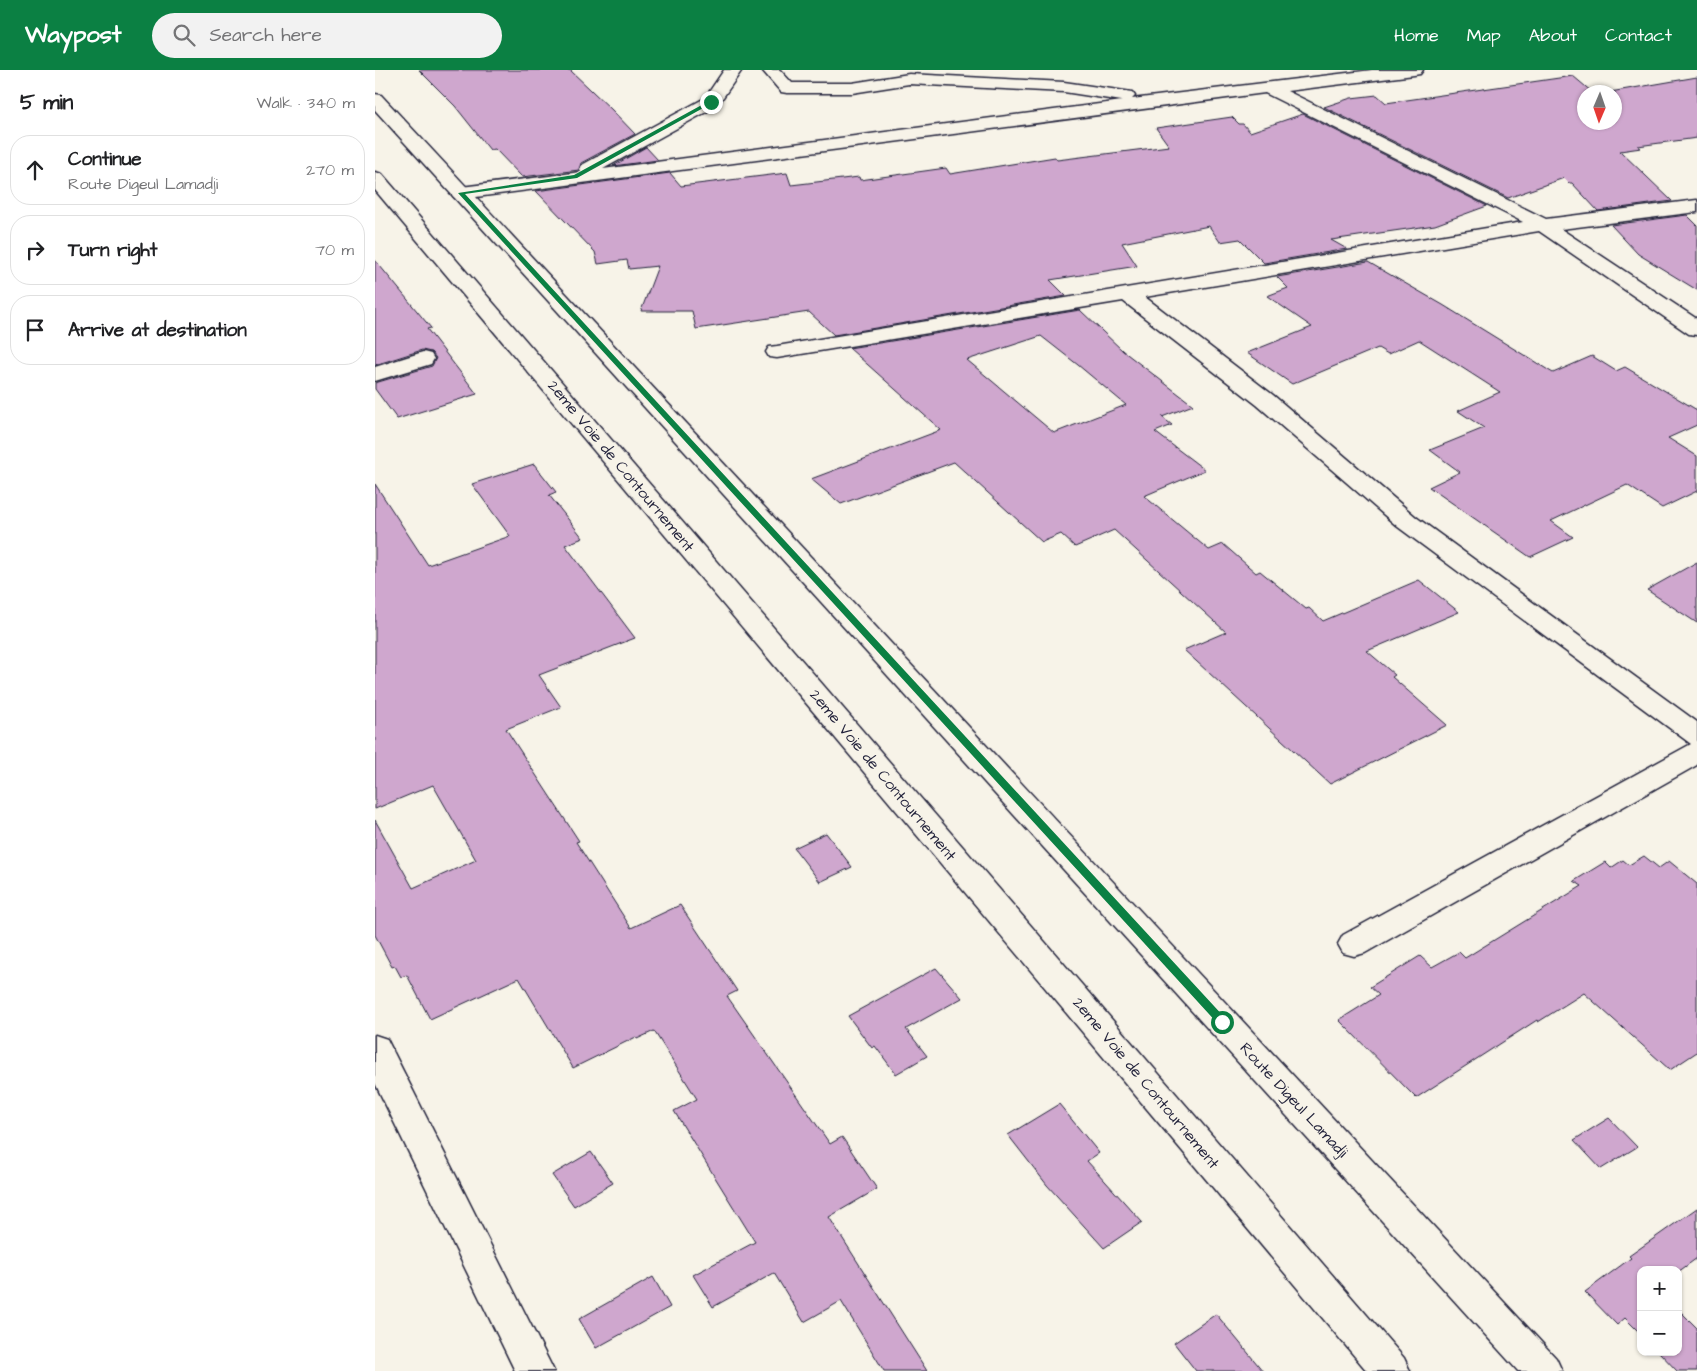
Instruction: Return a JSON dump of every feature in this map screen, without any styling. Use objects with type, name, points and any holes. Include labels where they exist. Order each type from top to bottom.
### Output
[{"type":"street","points":[[575,177],[711,102],[733,70]]},
{"type":"street","points":[[771,70],[787,88],[852,88],[909,79],[1064,87]]},
{"type":"street","points":[[987,70],[1064,87],[1160,101]]},
{"type":"street","points":[[461,193],[1266,87],[1358,73],[1414,70]]},
{"type":"street","points":[[1266,87],[1543,225],[1697,329]]},
{"type":"street","name":"Route Digeul Lamadji","points":[[375,99],[1543,1371]]},
{"type":"street","name":"2eme Voie de Contournement","points":[[375,178],[1391,1371]]},
{"type":"street","points":[[777,352],[1543,225],[1697,206]]},
{"type":"street","points":[[1129,295],[1265,400],[1407,522],[1697,736]]},
{"type":"street","points":[[375,374],[423,359]]},
{"type":"street","points":[[1354,944],[1697,752]]},
{"type":"street","points":[[375,1049],[535,1371]]},
{"type":"building","points":[[419,70],[570,70],[635,134],[581,163],[579,170],[522,177],[495,149],[490,150],[455,106]]},
{"type":"building","points":[[1573,76],[1584,85],[1577,85],[1577,130],[1622,130],[1622,90],[1697,77],[1697,138],[1638,146],[1641,148],[1620,151],[1672,201],[1598,211],[1572,183],[1569,183],[1564,178],[1508,198],[1324,107],[1351,98],[1377,95],[1386,103]]},
{"type":"building","points":[[1303,114],[1487,206],[1435,225],[1331,240],[1347,249],[1264,263],[1240,239],[1220,242],[1209,226],[1122,243],[1137,266],[1050,280],[1066,296],[834,335],[809,312],[696,329],[692,311],[641,311],[658,266],[629,269],[627,260],[598,264],[595,252],[536,191],[670,173],[681,186],[787,173],[791,185],[859,177],[860,180],[946,168],[950,174],[1055,157],[1057,160],[1169,146],[1156,128],[1232,117],[1239,124],[1243,124],[1250,132]]},
{"type":"building","points":[[646,147],[658,160],[613,166]]},
{"type":"building","points":[[1687,215],[1697,225],[1697,290],[1638,254],[1611,225]]},
{"type":"building","points":[[375,260],[431,328],[427,329],[477,394],[397,419],[375,389],[375,383],[432,366],[436,358],[431,352],[422,350],[375,365]]},
{"type":"building","points":[[1368,262],[1443,305],[1553,373],[1592,356],[1616,371],[1625,367],[1697,410],[1697,425],[1668,438],[1697,456],[1697,491],[1662,508],[1627,485],[1551,521],[1573,537],[1530,557],[1429,487],[1460,472],[1430,450],[1484,428],[1458,411],[1500,392],[1419,340],[1388,354],[1378,348],[1292,384],[1247,353],[1312,327],[1267,296],[1288,288],[1277,277]]},
{"type":"building","points":[[1080,310],[1123,351],[1193,405],[1162,417],[1172,425],[1155,432],[1205,470],[1144,496],[1209,550],[1223,544],[1256,573],[1260,571],[1323,621],[1419,580],[1459,612],[1367,651],[1395,675],[1392,677],[1447,725],[1330,784],[1184,650],[1226,632],[1114,530],[1075,547],[1061,534],[1042,542],[954,462],[841,504],[811,479],[941,430],[849,348]],"holes":[[[1041,336],[1126,405],[1054,433],[967,360]]]},
{"type":"building","points":[[534,464],[556,492],[549,495],[583,538],[565,545],[635,638],[539,675],[561,707],[506,729],[579,841],[576,842],[631,928],[680,905],[737,991],[727,996],[830,1144],[842,1137],[877,1189],[829,1217],[927,1371],[884,1371],[841,1301],[804,1322],[774,1273],[713,1307],[693,1275],[755,1242],[674,1111],[697,1099],[654,1031],[637,1039],[636,1037],[573,1068],[519,978],[430,1019],[407,975],[401,977],[395,966],[392,967],[375,935],[375,820],[413,888],[476,860],[433,785],[375,809],[375,484],[428,565],[510,536],[472,484]]},
{"type":"building","points":[[1697,562],[1697,623],[1647,590]]},
{"type":"building","points":[[826,833],[852,867],[820,882],[794,848]]},
{"type":"building","points":[[1644,856],[1659,868],[1669,861],[1697,884],[1697,1052],[1670,1070],[1584,993],[1538,1022],[1537,1020],[1416,1098],[1339,1020],[1379,995],[1370,987],[1420,956],[1432,967],[1459,952],[1465,958],[1582,886],[1574,881],[1605,862],[1611,868],[1623,860],[1629,865]]},
{"type":"building","points":[[936,968],[962,998],[906,1029],[927,1056],[896,1074],[875,1046],[872,1048],[848,1016]]},
{"type":"building","points":[[1059,1104],[1099,1153],[1087,1161],[1142,1222],[1104,1248],[1047,1185],[1008,1135]]},
{"type":"building","points":[[1609,1118],[1637,1147],[1601,1169],[1574,1140]]},
{"type":"building","points":[[591,1152],[613,1183],[574,1206],[552,1175]]},
{"type":"building","points":[[1697,1208],[1697,1258],[1682,1269],[1682,1266],[1637,1266],[1637,1330],[1625,1318],[1617,1325],[1585,1292],[1631,1258],[1629,1256]]},
{"type":"building","points":[[653,1277],[670,1307],[596,1348],[579,1319]]},
{"type":"building","points":[[1682,1313],[1697,1328],[1697,1371],[1677,1371],[1663,1356],[1682,1356]]},
{"type":"building","points":[[1216,1314],[1263,1371],[1196,1371],[1174,1343]]},
{"type":"route","points":[[711,102],[575,177],[461,193],[1222,1022]]}]
